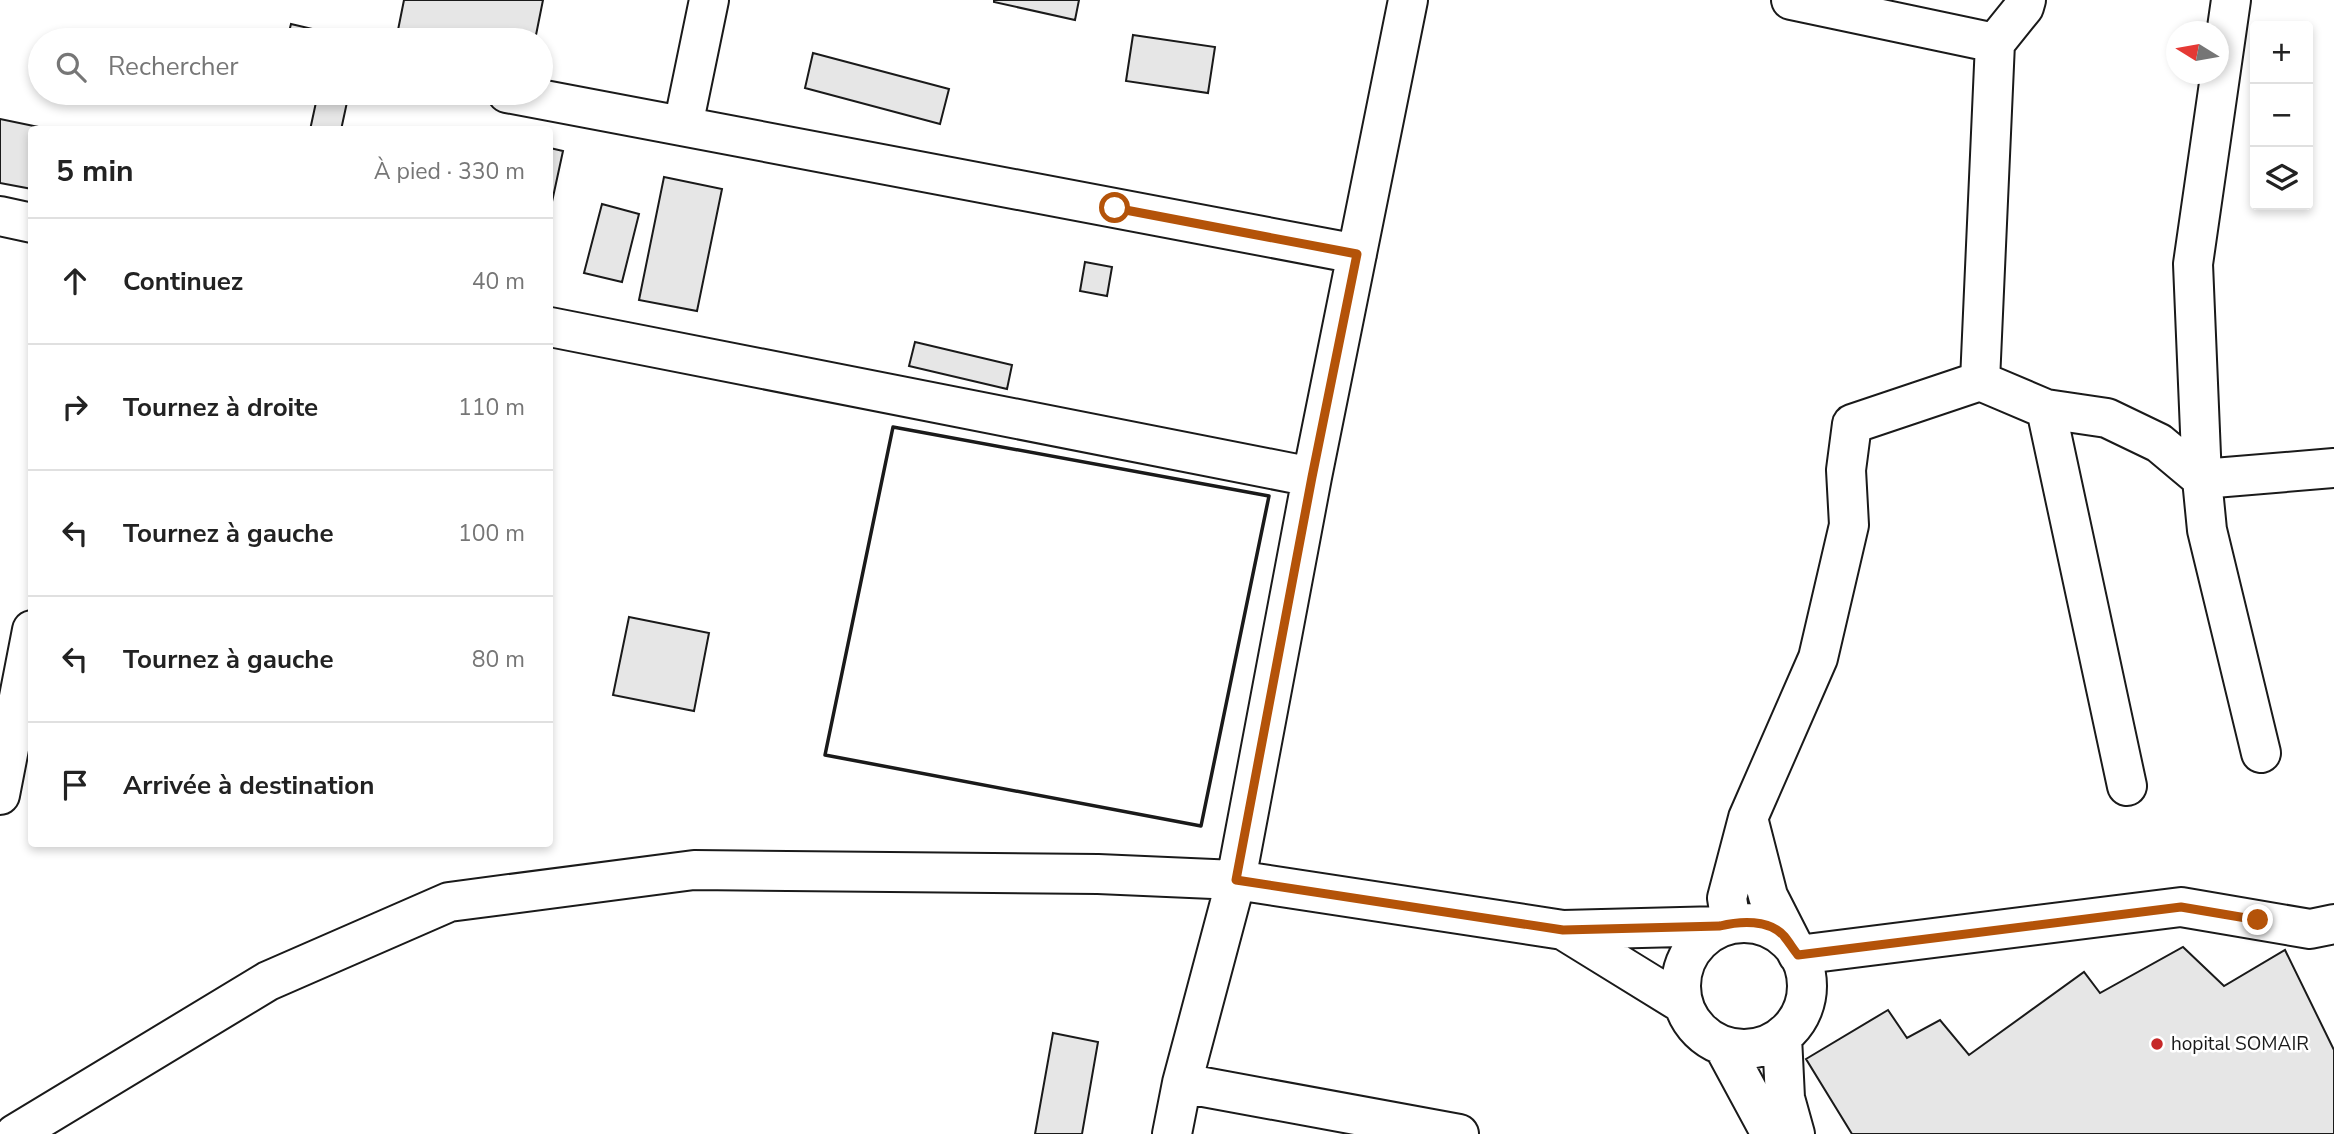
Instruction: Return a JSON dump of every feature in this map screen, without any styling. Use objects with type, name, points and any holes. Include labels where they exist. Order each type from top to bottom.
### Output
[{"type":"street","points":[[683,126],[709,0]]},
{"type":"street","points":[[1172,1134],[1182,1083],[1236,880],[1312,477],[1408,0]]},
{"type":"street","points":[[1791,0],[1995,43]]},
{"type":"street","points":[[1980,381],[1995,43],[2024,7],[2026,0]]},
{"type":"street","points":[[2231,0],[2193,264],[2202,479],[2207,530],[2261,752]]},
{"type":"street","points":[[553,102],[1357,254]]},
{"type":"street","points":[[0,216],[28,222]]},
{"type":"street","points":[[553,328],[1312,477]]},
{"type":"street","points":[[1726,925],[1727,898],[1748,818],[1818,658],[1849,526],[1846,470],[1852,424],[1980,381],[2046,409],[2107,418],[2159,443],[2202,479],[2334,468]]},
{"type":"street","points":[[2046,409],[2127,786]]},
{"type":"street","points":[[0,795],[28,651]]},
{"type":"street","points":[[1726,925],[1695,945],[1682,973],[1683,1004],[1698,1030],[1724,1047],[1755,1050],[1782,1037],[1802,1013],[1809,984],[1798,955],[1768,896],[1748,818]]},
{"type":"street","points":[[15,1134],[268,981],[449,902],[694,870],[1098,874],[1236,880],[1563,930],[1758,922],[1782,933],[1798,955]]},
{"type":"street","points":[[1798,955],[2181,907],[2309,929],[2334,924]]},
{"type":"street","points":[[1563,930],[1683,1004]]},
{"type":"street","points":[[1782,1037],[1785,1098],[1795,1134]]},
{"type":"street","points":[[1724,1047],[1770,1134]]},
{"type":"street","points":[[1182,1083],[1280,1117],[1437,1132]]},
{"type":"building","points":[[404,0],[543,0],[537,28],[398,28]]},
{"type":"building","points":[[994,0],[1079,0],[1075,20]]},
{"type":"building","points":[[291,24],[308,28],[290,28]]},
{"type":"building","points":[[1133,35],[1215,47],[1208,93],[1126,81]]},
{"type":"building","points":[[813,53],[949,89],[940,124],[805,88]]},
{"type":"building","points":[[315,105],[346,105],[342,126],[311,126]]},
{"type":"building","points":[[0,119],[34,126],[28,126],[28,188],[0,183]]},
{"type":"building","points":[[553,149],[563,151],[553,197]]},
{"type":"building","points":[[664,177],[722,189],[697,311],[639,300]]},
{"type":"building","points":[[602,204],[639,214],[622,282],[584,273]]},
{"type":"building","points":[[1085,262],[1112,267],[1107,296],[1080,291]]},
{"type":"building","points":[[915,342],[1012,365],[1007,389],[909,366]]},
{"type":"building","points":[[629,617],[709,633],[694,711],[613,695]]},
{"type":"building","name":"hopital SOMAIR","points":[[2183,947],[2224,986],[2285,950],[2334,1050],[2334,1134],[1852,1134],[1806,1059],[1888,1010],[1907,1038],[1940,1020],[1969,1055],[2084,972],[2100,993]]},
{"type":"building","points":[[1053,1033],[1098,1042],[1082,1134],[1035,1134]]},
{"type":"wall","points":[[893,427],[1269,496],[1201,826],[825,755],[893,427]]},
{"type":"place","name":"hopital SOMAIR","points":[[2157,1044]]},
{"type":"route","points":[[1115,208],[1357,254],[1236,880],[1563,930],[1720,926],[1758,922],[1782,933],[1798,955],[2181,907],[2258,920]]}]
